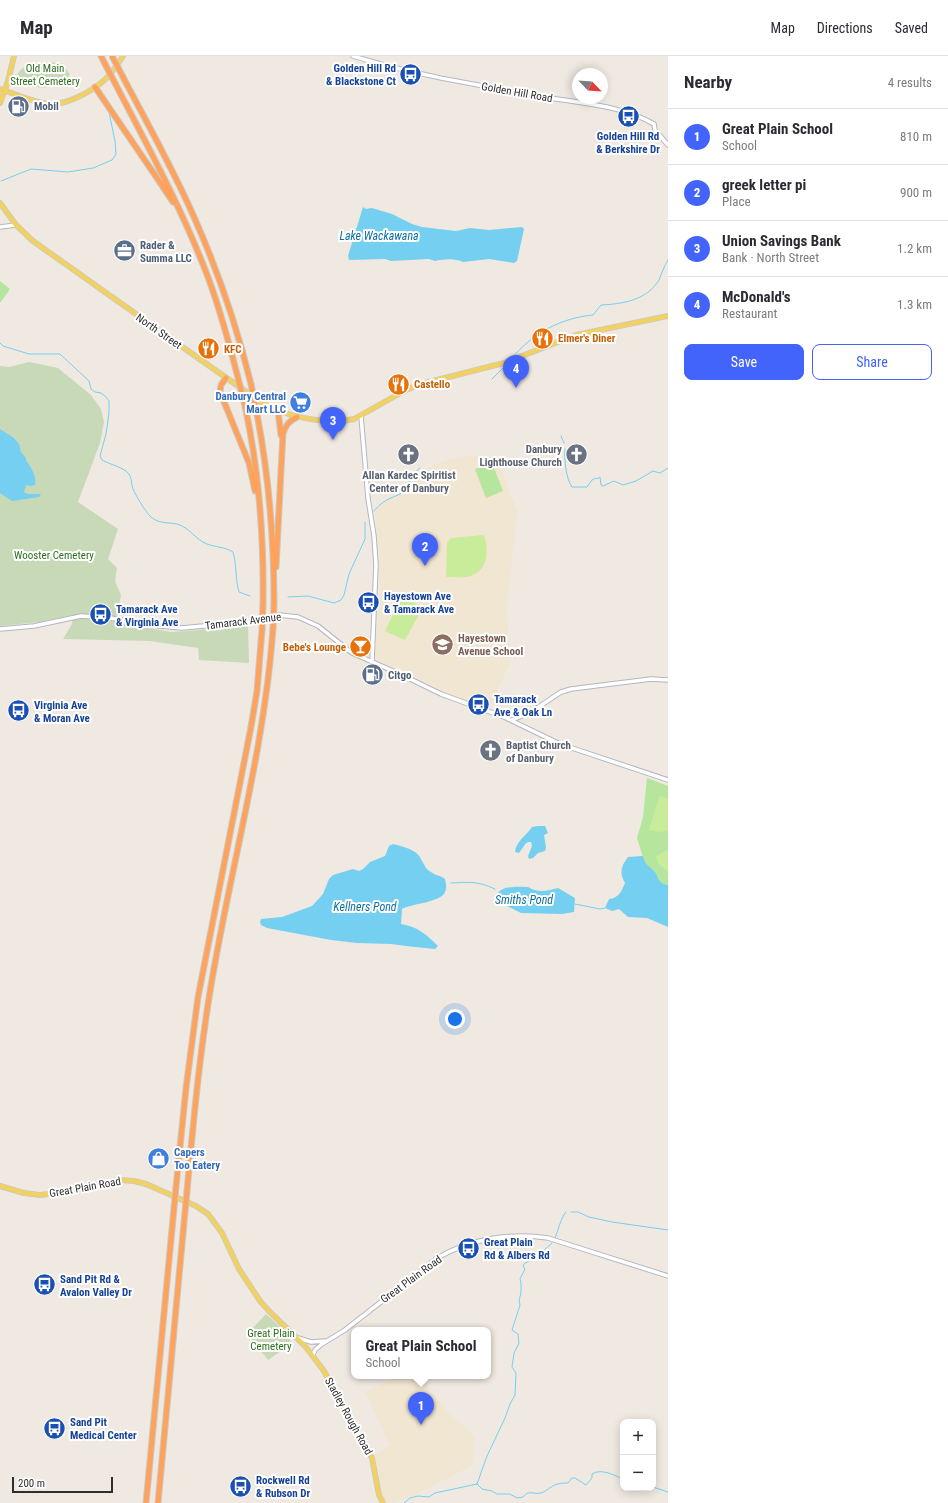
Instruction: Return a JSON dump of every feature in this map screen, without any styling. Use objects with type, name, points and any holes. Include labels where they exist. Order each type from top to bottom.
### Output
[{"type":"highway","points":[[101,56],[177,203],[219,307],[245,406],[256,474],[263,551],[264,604],[257,691],[249,739],[197,1003],[186,1088],[146,1500]]},
{"type":"highway","points":[[112,56],[183,193],[202,235],[230,309],[251,384],[264,458],[271,514],[274,592],[269,675],[262,730],[208,999],[198,1071],[158,1503]]},
{"type":"highway","points":[[95,87],[160,181],[193,240]]},
{"type":"highway","points":[[226,378],[221,385],[220,392],[247,455],[251,470],[263,551]]},
{"type":"highway","points":[[278,411],[282,448]]},
{"type":"highway","points":[[274,592],[283,433],[290,420],[297,417]]},
{"type":"main road","points":[[0,103],[2,90],[8,81],[14,56]]},
{"type":"main road","points":[[2,90],[40,102],[51,104],[65,102],[95,87],[106,78],[123,56]]},
{"type":"main road","name":"North Street","points":[[0,203],[16,224],[34,241],[267,406],[297,417],[346,421],[361,416],[406,390],[421,384],[506,362],[576,336],[668,316]]},
{"type":"main road","name":"Great Plain Road","points":[[0,1186],[24,1193],[40,1195],[120,1180],[134,1181],[146,1184],[202,1210],[212,1217],[217,1224],[239,1270],[260,1301],[298,1338],[313,1355]]},
{"type":"main road","name":"Stadley Rough Road","points":[[313,1355],[324,1371],[372,1458],[379,1495],[383,1503]]},
{"type":"street","name":"Golden Hill Road","points":[[353,56],[427,75],[608,107],[634,114],[654,124],[655,130],[668,145]]},
{"type":"street","points":[[0,227],[16,224]]},
{"type":"street","points":[[361,416],[368,498],[374,536],[376,565],[372,661]]},
{"type":"street","name":"Tamarack Avenue","points":[[0,629],[34,626],[81,616],[110,618],[182,628],[245,622],[279,615],[289,615],[303,618],[315,624],[349,651],[441,694],[512,720],[560,744],[668,780]]},
{"type":"street","points":[[512,720],[531,712],[561,692],[572,689],[651,679],[668,680]]},
{"type":"street","name":"Great Plain Road","points":[[313,1355],[315,1350],[326,1341],[345,1330],[442,1256],[488,1239],[520,1236],[548,1238],[668,1276]]},
{"type":"street","points":[[298,1338],[310,1342],[326,1341]]},
{"type":"shaded area","points":[[476,456],[483,461],[494,457],[498,461],[517,511],[507,610],[510,663],[489,709],[448,695],[406,672],[378,660],[375,656],[380,588],[379,552],[375,511],[383,503],[408,488],[412,475],[448,460]]},
{"type":"shaded area","points":[[392,1379],[424,1379],[429,1390],[450,1414],[474,1436],[473,1465],[411,1497],[394,1503],[385,1503],[381,1492],[377,1464],[374,1456],[390,1445],[365,1392]]},
{"type":"green space","name":"Old Main Street Cemetery","points":[[50,62],[63,64],[70,75],[60,84],[48,87],[36,87],[24,84],[16,78],[22,69],[30,65]]},
{"type":"green space","points":[[0,281],[10,289],[0,303]]},
{"type":"green space","name":"Wooster Cemetery","points":[[29,362],[58,368],[91,395],[101,409],[104,422],[100,443],[78,502],[118,529],[108,559],[117,568],[115,581],[121,595],[116,622],[171,632],[248,625],[249,663],[199,660],[198,648],[150,641],[63,639],[72,624],[73,615],[39,622],[0,626],[0,366],[9,367]]},
{"type":"green space","points":[[492,463],[503,491],[486,498],[475,469]]},
{"type":"green space","points":[[484,535],[487,548],[483,567],[479,572],[466,577],[446,577],[447,543],[451,538]]},
{"type":"green space","points":[[401,598],[423,607],[405,640],[385,631]]},
{"type":"green space","points":[[647,778],[668,786],[668,885],[663,885],[654,871],[645,864],[637,838],[643,817]]},
{"type":"green space","points":[[661,796],[668,799],[668,831],[660,832],[649,830],[659,797]]},
{"type":"green space","points":[[668,850],[668,872],[658,863],[656,856]]},
{"type":"green space","name":"Great Plain Cemetery","points":[[266,1314],[289,1335],[291,1344],[268,1360],[247,1334]]},
{"type":"water","name":"Lake Wackawana","points":[[363,207],[366,209],[372,208],[392,214],[412,224],[422,227],[456,231],[470,228],[489,230],[522,227],[524,229],[517,261],[514,263],[489,259],[463,262],[449,259],[435,261],[429,259],[391,261],[385,259],[349,260],[348,256]]},
{"type":"water","points":[[0,429],[14,438],[19,444],[21,452],[26,458],[33,472],[35,485],[26,485],[24,492],[28,494],[41,494],[39,497],[12,501],[0,493]]},
{"type":"water","points":[[545,826],[548,833],[544,835],[546,847],[545,851],[538,853],[533,858],[529,859],[528,856],[532,846],[531,842],[529,842],[526,843],[519,853],[515,852],[519,842],[532,827]]},
{"type":"water","name":"Kellners Pond","points":[[393,844],[405,847],[416,853],[428,870],[445,879],[446,889],[443,895],[438,898],[402,909],[401,924],[417,929],[426,935],[438,946],[435,949],[331,940],[267,928],[261,925],[261,919],[282,917],[312,906],[323,894],[329,879],[333,875],[353,869],[359,871],[363,869],[370,862],[385,856],[389,846]]},
{"type":"water","points":[[643,856],[644,860],[655,872],[660,881],[663,884],[668,885],[668,927],[647,918],[628,917],[619,909],[612,911],[605,908],[609,899],[617,896],[624,886],[625,883],[621,873],[624,863],[628,857]]},
{"type":"water","name":"Smiths Pond","points":[[528,887],[543,891],[558,888],[575,898],[574,912],[562,914],[521,913],[503,904],[497,895],[506,888]]},
{"type":"waterway","points":[[1,181],[31,169],[68,172],[93,168],[112,160],[116,154],[109,112]]},
{"type":"waterway","points":[[512,358],[529,341],[548,328],[570,319],[593,315],[601,305],[634,300],[648,292],[659,280],[668,260]]},
{"type":"waterway","points":[[0,343],[3,346],[29,354],[60,354],[89,381],[91,389],[105,396],[109,401],[109,413],[106,434],[100,456],[102,460],[121,468],[129,474],[136,495],[146,512],[151,517],[160,522],[177,524],[189,531],[199,540],[233,552],[239,592],[250,596]]},
{"type":"waterway","points":[[492,379],[506,365]]},
{"type":"waterway","points":[[561,436],[564,443]]},
{"type":"waterway","points":[[565,449],[566,469],[568,479],[572,487],[587,487],[592,480],[600,477],[601,485],[603,486],[614,481],[623,485],[636,481],[653,471],[660,473],[668,468]]},
{"type":"waterway","points":[[374,511],[378,506],[387,500],[408,489],[411,476],[420,468]]},
{"type":"waterway","points":[[288,597],[308,596],[334,603],[341,600],[344,595],[349,574],[365,539],[365,522]]},
{"type":"waterway","points":[[451,883],[473,883],[495,889]]},
{"type":"waterway","points":[[575,904],[600,909],[605,908]]},
{"type":"waterway","points":[[555,1238],[566,1212]]},
{"type":"waterway","points":[[571,1212],[578,1212],[589,1217],[612,1222],[668,1230]]},
{"type":"waterway","points":[[404,1503],[410,1498],[418,1496],[429,1497],[435,1493],[477,1484],[487,1456],[515,1395],[516,1373],[512,1367],[514,1353],[519,1343],[518,1334],[512,1330],[520,1305],[520,1279],[525,1269],[523,1266],[552,1243]]},
{"type":"waterway","points":[[477,1484],[482,1489],[492,1491],[497,1494],[510,1494],[517,1498],[523,1497],[527,1493],[541,1493],[556,1485],[568,1483],[572,1478],[575,1478],[586,1485],[592,1478],[592,1474],[596,1472],[608,1473],[620,1478]]},
{"type":"waterway","points":[[656,1488],[668,1492]]},
{"type":"place","name":"Golden Hill Rd & Blackstone Ct","points":[[411,74]]},
{"type":"place","name":"Mobil","points":[[18,106]]},
{"type":"place","name":"Golden Hill Rd & Berkshire Dr","points":[[628,116]]},
{"type":"place","name":"Rader & Summa LLC","points":[[124,251]]},
{"type":"place","name":"Elmer's Diner","points":[[543,338]]},
{"type":"place","name":"KFC","points":[[209,349]]},
{"type":"place","name":"Castello","points":[[399,384]]},
{"type":"place","name":"McDonald's","points":[[516,388]]},
{"type":"place","name":"Danbury Central Mart LLC","points":[[301,402]]},
{"type":"place","name":"Union Savings Bank","points":[[333,440]]},
{"type":"place","name":"Allan Kardec Spiritist Center of Danbury","points":[[409,455]]},
{"type":"place","name":"Danbury Lighthouse Church","points":[[577,455]]},
{"type":"place","name":"greek letter pi","points":[[425,566]]},
{"type":"place","name":"Hayestown Ave & Tamarack Ave","points":[[369,602]]},
{"type":"place","name":"Tamarack Ave & Virginia Ave","points":[[100,615]]},
{"type":"place","name":"Hayestown Avenue School","points":[[443,644]]},
{"type":"place","name":"Bebe's Lounge","points":[[361,647]]},
{"type":"place","name":"Citgo","points":[[372,675]]},
{"type":"place","name":"Tamarack Ave & Oak Ln","points":[[478,705]]},
{"type":"place","name":"Virginia Ave & Moran Ave","points":[[19,711]]},
{"type":"place","name":"Baptist Church of Danbury","points":[[491,751]]},
{"type":"place","name":"Capers Too Eatery","points":[[159,1158]]},
{"type":"place","name":"Great Plain Rd & Albers Rd","points":[[468,1248]]},
{"type":"place","name":"Sand Pit Rd & Avalon Valley Dr","points":[[44,1285]]},
{"type":"place","name":"Great Plain School","points":[[421,1425]]},
{"type":"place","name":"Sand Pit Medical Center","points":[[54,1428]]},
{"type":"place","name":"Rockwell Rd & Rubson Dr","points":[[240,1486]]}]
